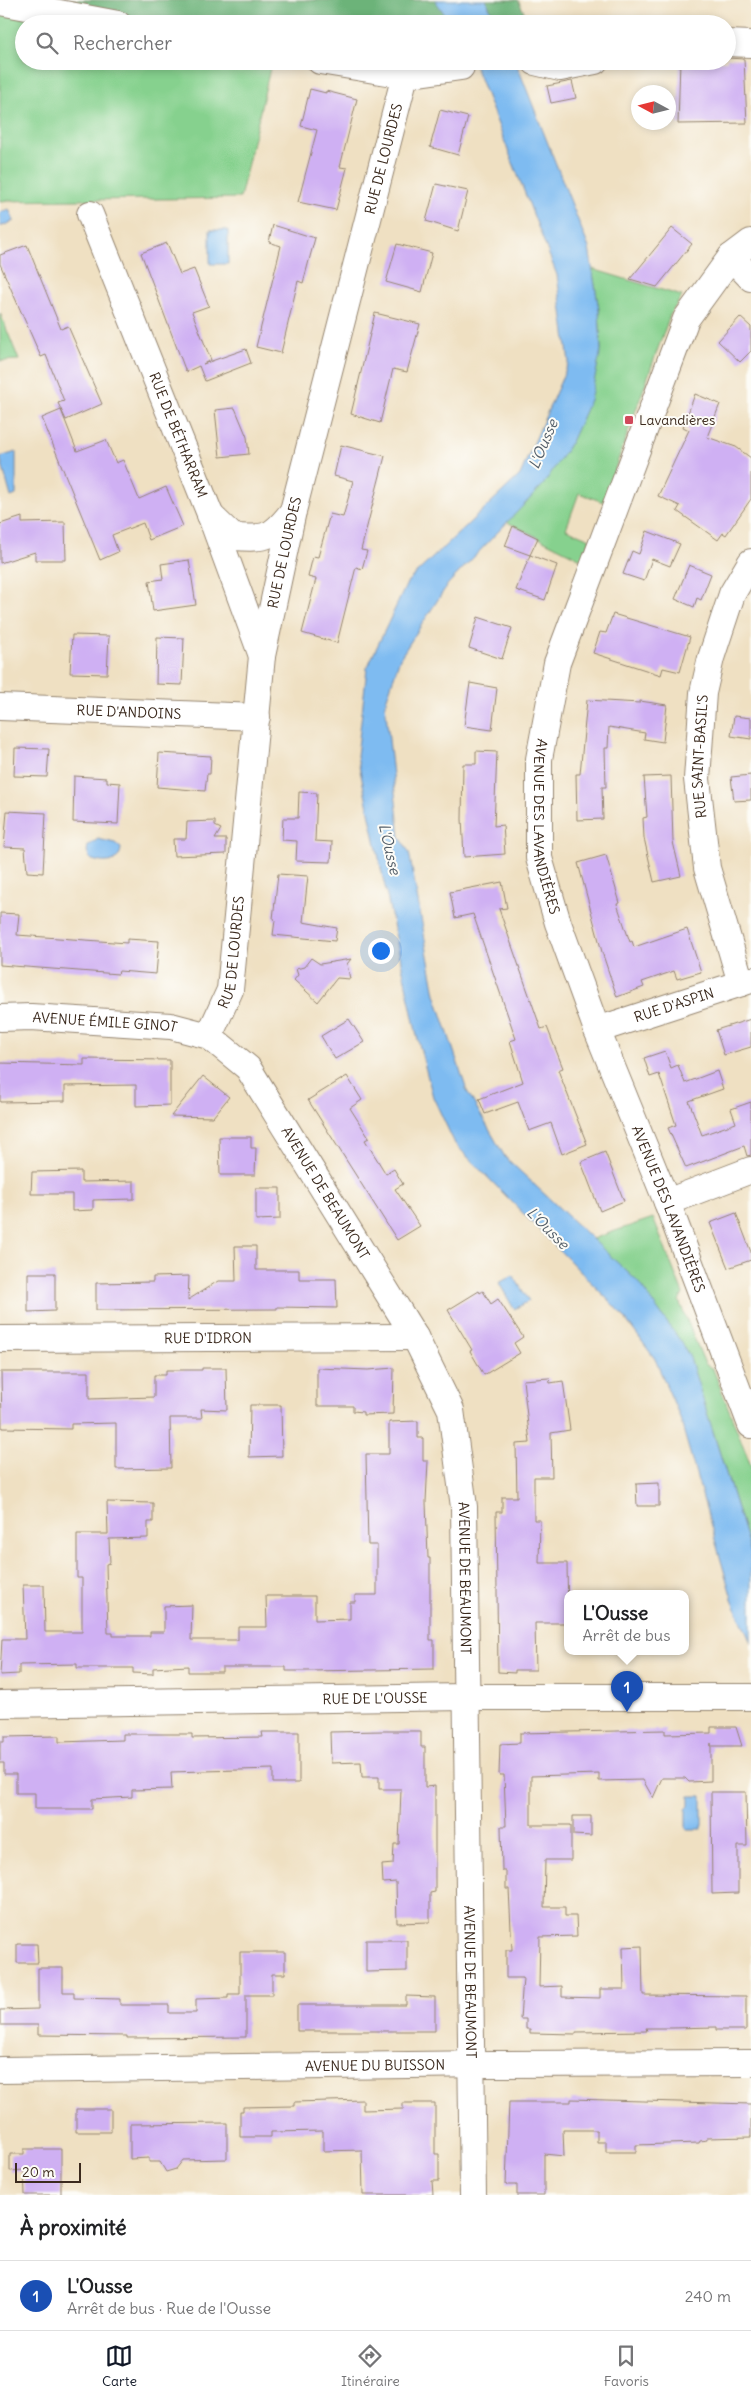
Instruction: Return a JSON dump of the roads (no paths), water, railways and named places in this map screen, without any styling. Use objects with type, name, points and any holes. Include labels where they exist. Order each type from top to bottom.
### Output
[{"type":"street","points":[[0,2],[70,15]]},
{"type":"street","points":[[736,43],[751,44]]},
{"type":"street","points":[[371,70],[405,76],[442,70]]},
{"type":"street","name":"RUE DE LOURDES","points":[[210,1036],[230,990],[262,656],[293,511],[405,76]]},
{"type":"street","name":"RUE DE BÉTHARRAM","points":[[90,214],[210,514],[262,656]]},
{"type":"street","points":[[741,250],[751,278]]},
{"type":"street","name":"AVENUE DES LAVANDIÈRES","points":[[741,250],[710,283],[686,319],[557,663],[539,759],[539,858],[558,923],[597,1030],[667,1202],[751,1425]]},
{"type":"street","points":[[210,514],[233,537],[255,539],[276,532],[293,511]]},
{"type":"street","name":"RUE SAINT-BASIL'S","points":[[746,982],[707,868],[697,779],[703,693],[710,658],[732,594],[751,562]]},
{"type":"street","name":"RUE D'ANDOINS","points":[[0,706],[257,717]]},
{"type":"street","name":"RUE D'ASPIN","points":[[597,1030],[746,982]]},
{"type":"street","name":"AVENUE ÉMILE GINOT","points":[[0,1018],[31,1017],[171,1026],[210,1036]]},
{"type":"street","name":"AVENUE DE BEAUMONT","points":[[210,1036],[248,1068],[415,1337],[450,1410],[464,1507],[473,2195]]},
{"type":"street","points":[[667,1202],[751,1170]]},
{"type":"street","name":"RUE D'IDRON","points":[[0,1339],[415,1337]]},
{"type":"street","name":"RUE DE L'OUSSE","points":[[0,1704],[466,1697],[751,1697]]},
{"type":"street","name":"AVENUE DU BUISSON","points":[[0,2070],[471,2064],[751,2063]]},
{"type":"water","points":[[435,0],[486,0],[493,15],[445,15]]},
{"type":"water","name":"L'Ousse","points":[[477,70],[519,70],[589,248],[599,310],[601,350],[590,400],[570,444],[543,485],[448,584],[400,658],[385,704],[400,837],[409,852],[435,994],[467,1091],[505,1157],[638,1282],[682,1343],[690,1358],[751,1553],[751,1643],[733,1602],[679,1415],[655,1359],[621,1313],[455,1144],[433,1097],[417,1036],[357,756],[367,668],[408,581],[520,475],[569,362],[557,275]]},
{"type":"water","points":[[9,209],[14,221],[0,227],[0,212]]},
{"type":"water","points":[[210,230],[228,230],[228,264],[210,264]]},
{"type":"water","points":[[16,452],[16,495],[11,497],[0,457]]},
{"type":"water","points":[[98,839],[115,843],[121,848],[117,858],[110,862],[90,859],[87,851],[88,846]]},
{"type":"water","points":[[513,1275],[529,1301],[514,1309],[499,1283]]},
{"type":"water","points":[[689,1796],[702,1796],[702,1829],[686,1829],[686,1809],[689,1806]]},
{"type":"place","name":"Lavandières","points":[[629,420]]},
{"type":"place","name":"L'Ousse","points":[[627,1712]]}]
